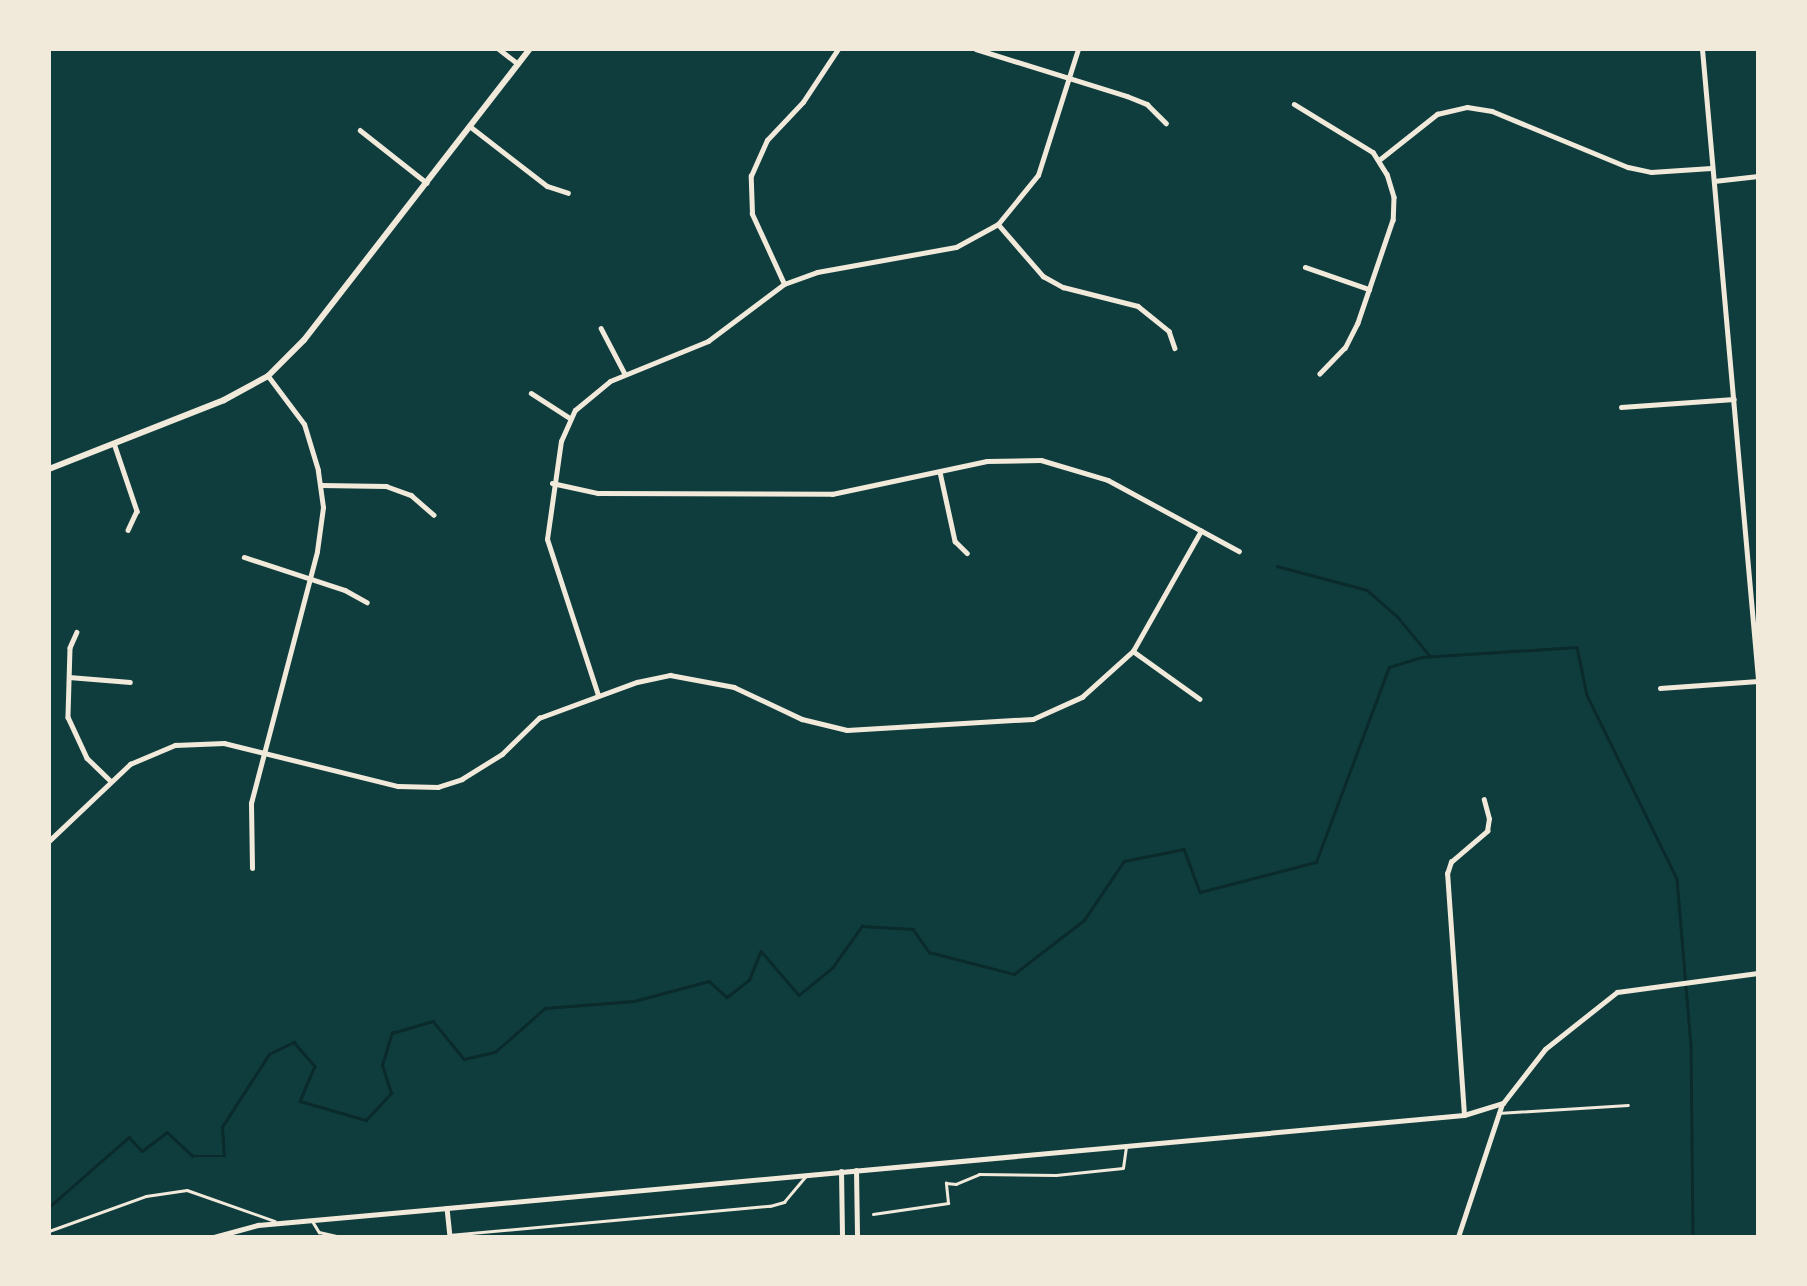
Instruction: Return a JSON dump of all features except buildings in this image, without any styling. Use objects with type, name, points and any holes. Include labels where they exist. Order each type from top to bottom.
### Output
[{"type":"main road","points":[[49,469],[224,400],[268,376],[304,340],[530,49]]},
{"type":"street","points":[[499,49],[518,64]]},
{"type":"street","points":[[784,284],[752,214],[751,176],[767,140],[803,102],[838,49]]},
{"type":"street","points":[[976,49],[1147,104],[1166,123]]},
{"type":"street","points":[[598,695],[548,548],[552,483],[570,418],[595,391],[625,374],[708,341],[784,284],[817,272],[956,247],[998,224],[1038,176],[1078,49]]},
{"type":"street","points":[[1660,688],[1758,680],[1702,49]]},
{"type":"street","points":[[1294,104],[1379,160],[1391,182],[1394,212],[1369,289],[1345,348],[1320,374]]},
{"type":"street","points":[[1379,160],[1437,114],[1467,107],[1492,111],[1628,167],[1651,172],[1711,167]]},
{"type":"street","points":[[471,127],[547,186],[568,193]]},
{"type":"street","points":[[360,131],[427,183]]},
{"type":"street","points":[[1712,181],[1758,176]]},
{"type":"street","points":[[998,224],[1042,276],[1063,287],[1138,306],[1169,331],[1175,348]]},
{"type":"street","points":[[1305,267],[1369,289]]},
{"type":"street","points":[[601,328],[625,374]]},
{"type":"street","points":[[252,868],[249,823],[264,753],[322,527],[321,485],[304,424],[268,376]]},
{"type":"street","points":[[531,393],[570,418]]},
{"type":"street","points":[[1621,407],[1734,399]]},
{"type":"street","points":[[114,443],[137,511],[128,530]]},
{"type":"street","points":[[552,483],[598,493],[832,494],[1001,459],[1055,462],[1108,480],[1239,551]]},
{"type":"street","points":[[940,472],[955,541],[967,553]]},
{"type":"street","points":[[321,485],[386,486],[411,495],[434,515]]},
{"type":"street","points":[[49,841],[111,781],[140,758],[175,745],[224,743],[398,786],[438,787],[462,779],[502,754],[535,720],[636,682],[683,674],[734,687],[802,719],[836,729],[1014,723],[1046,715],[1082,697],[1133,651],[1201,531]]},
{"type":"street","points":[[244,557],[367,602]]},
{"type":"street","points":[[77,632],[70,648],[68,718],[74,737],[87,758],[111,781]]},
{"type":"street","points":[[1133,651],[1200,699]]},
{"type":"street","points":[[69,677],[130,682]]},
{"type":"street","points":[[1464,1115],[1447,874],[1451,862],[1487,831],[1484,800]]},
{"type":"street","points":[[1458,1237],[1503,1103],[1545,1049],[1608,997],[1636,987],[1758,973]]},
{"type":"street","points":[[214,1237],[281,1224],[1464,1115],[1503,1103]]},
{"type":"street","points":[[856,1170],[858,1237]]},
{"type":"street","points":[[841,1171],[842,1237]]},
{"type":"street","points":[[447,1208],[449,1236]]},
{"type":"lane","points":[[1499,1113],[1628,1105]]},
{"type":"lane","points":[[873,1214],[948,1203],[946,1183],[956,1184],[979,1174],[1056,1175],[1123,1168],[1126,1146]]},
{"type":"lane","points":[[449,1236],[770,1206],[795,1193],[807,1174]]},
{"type":"lane","points":[[49,1231],[146,1196],[187,1190],[281,1224]]},
{"type":"lane","points":[[313,1222],[319,1232],[340,1237]]},
{"type":"waterway","points":[[1277,566],[1367,590],[1397,616],[1430,656]]},
{"type":"waterway","points":[[49,1207],[129,1137],[142,1151],[167,1132],[193,1156],[224,1156],[222,1127],[269,1054],[294,1042],[315,1066],[300,1101],[366,1120],[391,1093],[382,1065],[392,1033],[433,1021],[464,1059],[495,1052],[545,1008],[634,1001],[709,981],[727,997],[749,980],[761,951],[799,995],[832,968],[862,926],[913,929],[929,952],[1014,974],[1084,920],[1124,861],[1184,849],[1200,892],[1316,862],[1389,667],[1422,657],[1577,647],[1587,695],[1677,879],[1691,1045],[1693,1237]]}]
